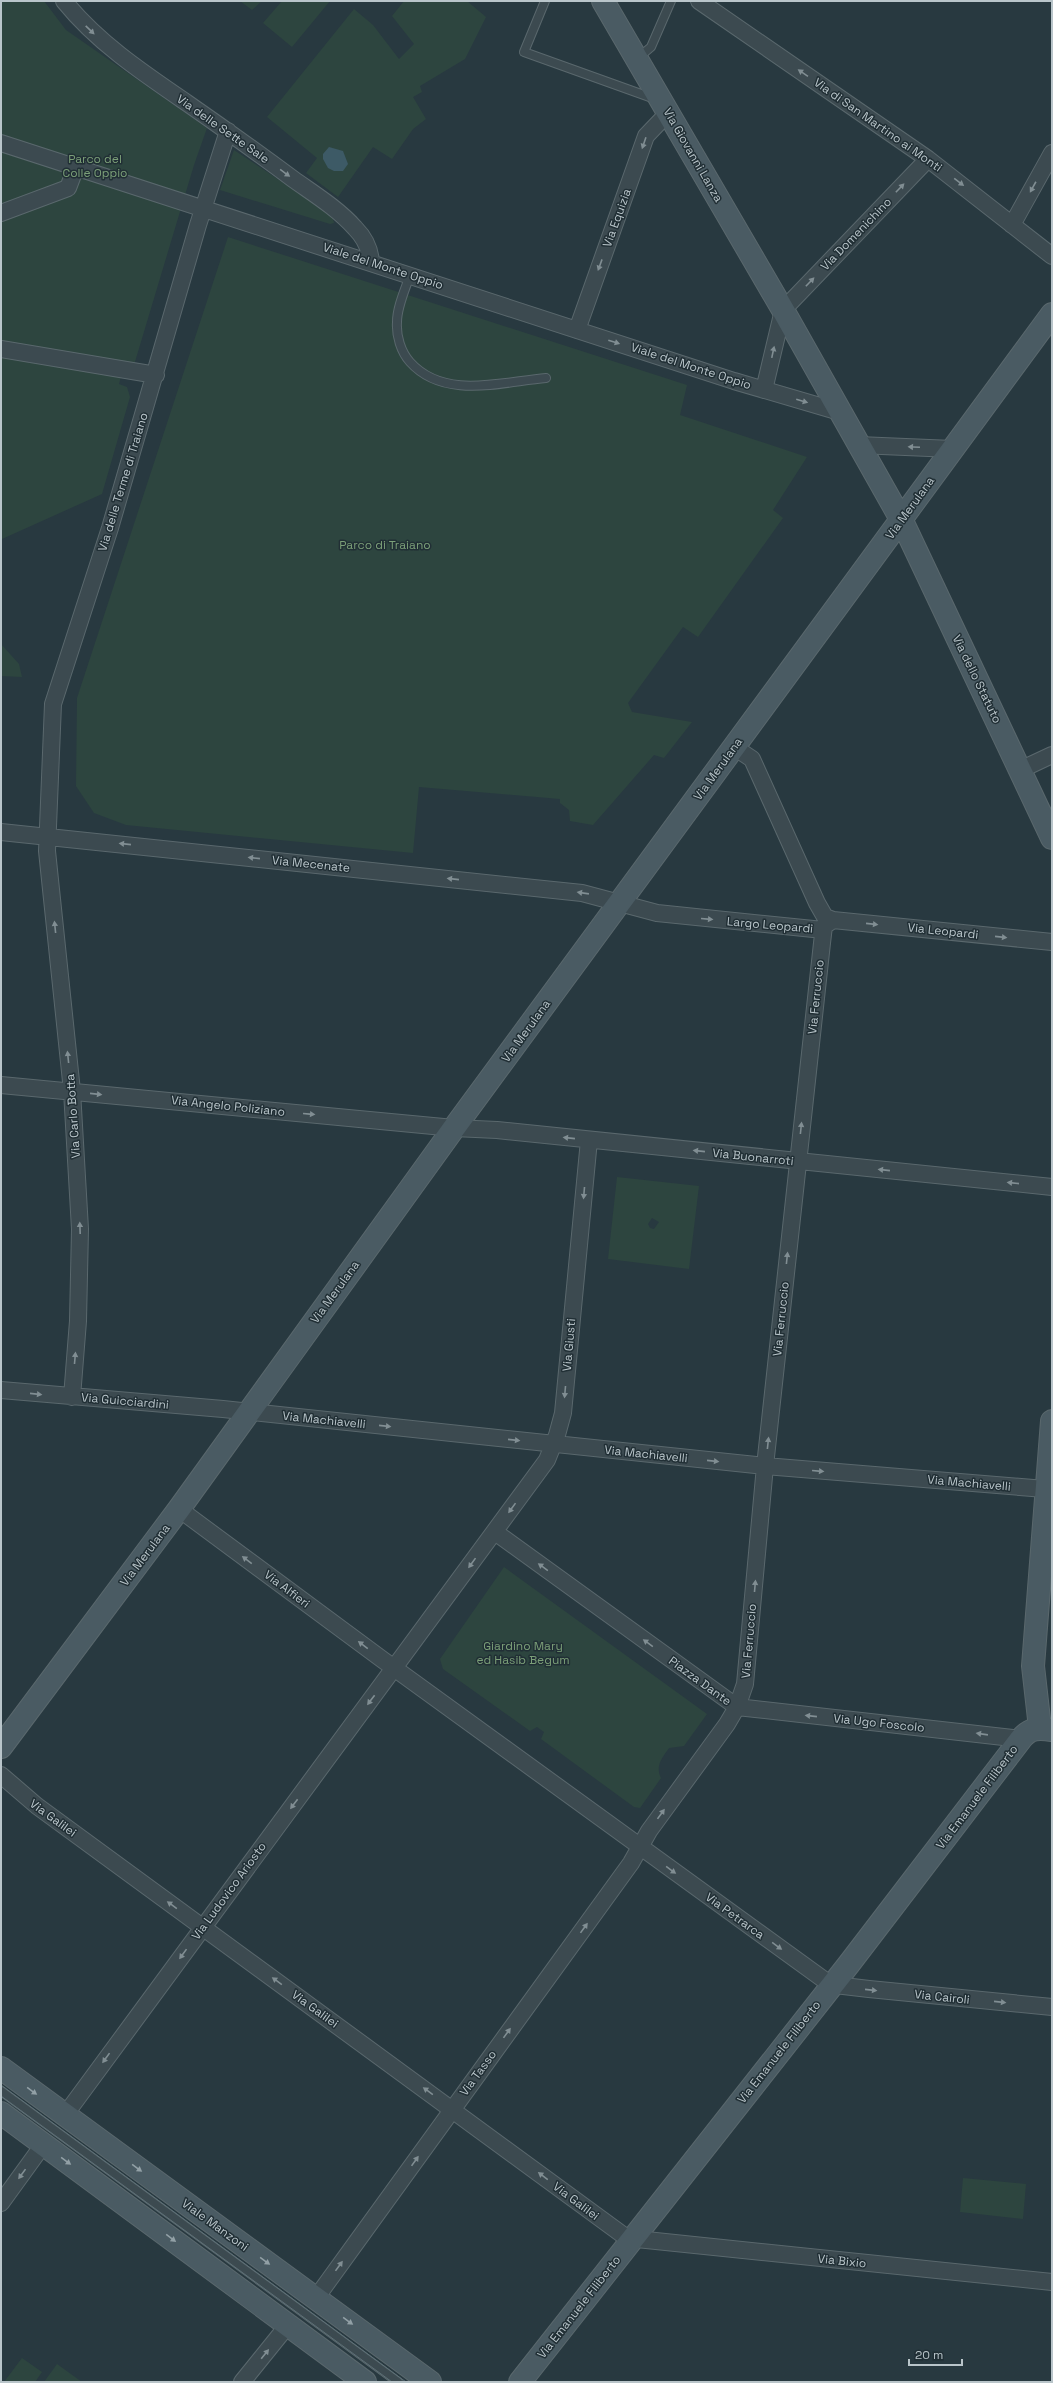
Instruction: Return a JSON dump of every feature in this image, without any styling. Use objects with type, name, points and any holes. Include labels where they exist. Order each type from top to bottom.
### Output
[{"type":"main road","name":"Via Giovanni Lanza","points":[[602,1],[783,310],[840,412]]},
{"type":"main road","name":"Via Merulana","points":[[1,1747],[179,1509],[454,1128],[902,521],[1052,314]]},
{"type":"main road","name":"Via dello Statuto","points":[[840,412],[902,521],[1052,838]]},
{"type":"main road","points":[[1046,1729],[1033,1666],[1045,1489],[1052,1421]]},
{"type":"main road","name":"Via Emanuele Filiberto","points":[[520,2382],[1021,1740],[1030,1731],[1046,1729]]},
{"type":"main road","name":"Viale Manzoni","points":[[1,2068],[430,2382]]},
{"type":"main road","points":[[1,2113],[364,2382]]},
{"type":"street","name":"Via delle Sette Sale","points":[[64,1],[82,22],[110,48],[228,131],[347,220],[365,241],[370,253],[371,262]]},
{"type":"street","name":"Via di San Martino ai Monti","points":[[699,1],[928,159],[1052,256]]},
{"type":"street","name":"Via Equizia","points":[[577,330],[646,136],[665,107]]},
{"type":"street","name":"Via delle Terme di Traiano","points":[[48,836],[52,717],[56,690],[110,528],[228,131]]},
{"type":"street","name":"Viale del Monte Oppio","points":[[1,143],[764,390],[840,412]]},
{"type":"street","points":[[1012,225],[1052,153]]},
{"type":"street","name":"Via Domenichino","points":[[783,310],[928,159]]},
{"type":"street","points":[[1,213],[68,188],[76,167]]},
{"type":"street","points":[[764,390],[783,310]]},
{"type":"street","points":[[1,349],[156,375]]},
{"type":"street","points":[[858,445],[953,449]]},
{"type":"street","name":"Largo Leopardi","points":[[620,903],[668,915],[828,925],[752,759],[734,747]]},
{"type":"street","points":[[1020,770],[1052,755]]},
{"type":"street","name":"Via Mecenate","points":[[1,832],[582,893],[620,903]]},
{"type":"street","name":"Via Carlo Botta","points":[[48,836],[47,851],[72,1091],[80,1229],[78,1321],[72,1397]]},
{"type":"street","name":"Via Leopardi","points":[[828,925],[1052,942]]},
{"type":"street","name":"Via Ferruccio","points":[[737,1707],[746,1684],[765,1466],[797,1161],[828,925]]},
{"type":"street","name":"Via Angelo Poliziano","points":[[1,1085],[454,1128]]},
{"type":"street","name":"Via Buonarroti","points":[[454,1128],[497,1130],[1052,1187]]},
{"type":"street","name":"Via Giusti","points":[[495,1532],[547,1460],[554,1444],[564,1399],[589,1140]]},
{"type":"street","name":"Via Guicciardini","points":[[1,1390],[248,1412]]},
{"type":"street","name":"Via Machiavelli","points":[[248,1412],[765,1466],[1045,1489]]},
{"type":"street","name":"Via Alfieri","points":[[179,1509],[394,1668]]},
{"type":"street","points":[[495,1532],[394,1668],[640,1847]]},
{"type":"street","name":"Piazza Dante","points":[[495,1532],[737,1707],[640,1847]]},
{"type":"street","name":"Via Ludovico Ariosto","points":[[65,2115],[394,1668]]},
{"type":"street","name":"Via Ugo Foscolo","points":[[737,1707],[1021,1740]]},
{"type":"street","name":"Via Galilei","points":[[1,1774],[25,1797],[632,2240]]},
{"type":"street","name":"Via Petrarca","points":[[640,1847],[832,1984]]},
{"type":"street","name":"Via Tasso","points":[[316,2298],[631,1862],[640,1847]]},
{"type":"street","name":"Via Cairoli","points":[[832,1984],[1052,2007]]},
{"type":"street","points":[[1,2203],[43,2145]]},
{"type":"street","name":"Via Bixio","points":[[632,2240],[1052,2282]]},
{"type":"street","points":[[242,2382],[288,2325]]},
{"type":"lane","points":[[545,1],[524,52],[665,107]]},
{"type":"lane","points":[[637,59],[651,47],[671,1]]},
{"type":"lane","points":[[410,275],[399,310],[397,329],[403,353],[418,370],[437,382],[460,386],[546,378]]},
{"type":"lane","name":"Viale Manzoni","points":[[1,2092],[398,2382]]},
{"type":"green space","name":"Parco del Colle Oppio","points":[[1,1],[44,1],[66,30],[207,128],[194,165],[134,365],[124,364],[119,384],[127,387],[130,397],[102,494],[2,539],[1,545]]},
{"type":"green space","points":[[240,1],[262,1],[252,10]]},
{"type":"green space","points":[[282,1],[330,1],[292,47],[263,23]]},
{"type":"green space","points":[[404,1],[467,1],[486,17],[465,59],[420,86],[422,92],[413,97],[426,119],[413,129],[392,159],[373,147],[338,197],[306,173],[317,158],[267,117],[354,9],[373,25],[399,59],[414,44],[392,16]]},
{"type":"green space","points":[[234,150],[332,215],[334,223],[330,224],[220,190]]},
{"type":"green space","name":"Parco di Traiano","points":[[228,237],[687,385],[680,415],[807,457],[773,510],[783,518],[698,637],[683,627],[628,703],[632,712],[692,722],[664,758],[654,755],[593,825],[570,821],[569,810],[560,803],[560,799],[419,787],[413,853],[126,825],[94,813],[76,786],[77,698]]},
{"type":"green space","points":[[1,644],[19,664],[22,677],[1,676]]},
{"type":"green space","points":[[617,1177],[699,1186],[689,1269],[608,1259]],"holes":[[[652,1218],[659,1222],[654,1229],[650,1228],[648,1224]]]},
{"type":"green space","name":"Giardino Mary ed Hasib Begum","points":[[504,1567],[707,1714],[684,1746],[669,1748],[660,1762],[659,1774],[661,1778],[640,1808],[634,1807],[541,1739],[544,1732],[537,1727],[530,1731],[443,1669],[440,1659]]},
{"type":"green space","points":[[963,2178],[1026,2184],[1023,2219],[960,2212]]},
{"type":"green space","points":[[22,2358],[42,2372],[35,2382],[4,2382]]},
{"type":"green space","points":[[57,2364],[82,2382],[44,2382]]},
{"type":"water","points":[[329,147],[343,151],[348,164],[343,171],[334,171],[328,168],[323,159],[323,154]]},
{"type":"tram line","points":[[1,2085],[406,2382]]},
{"type":"tram line","points":[[1,2096],[392,2382]]}]
